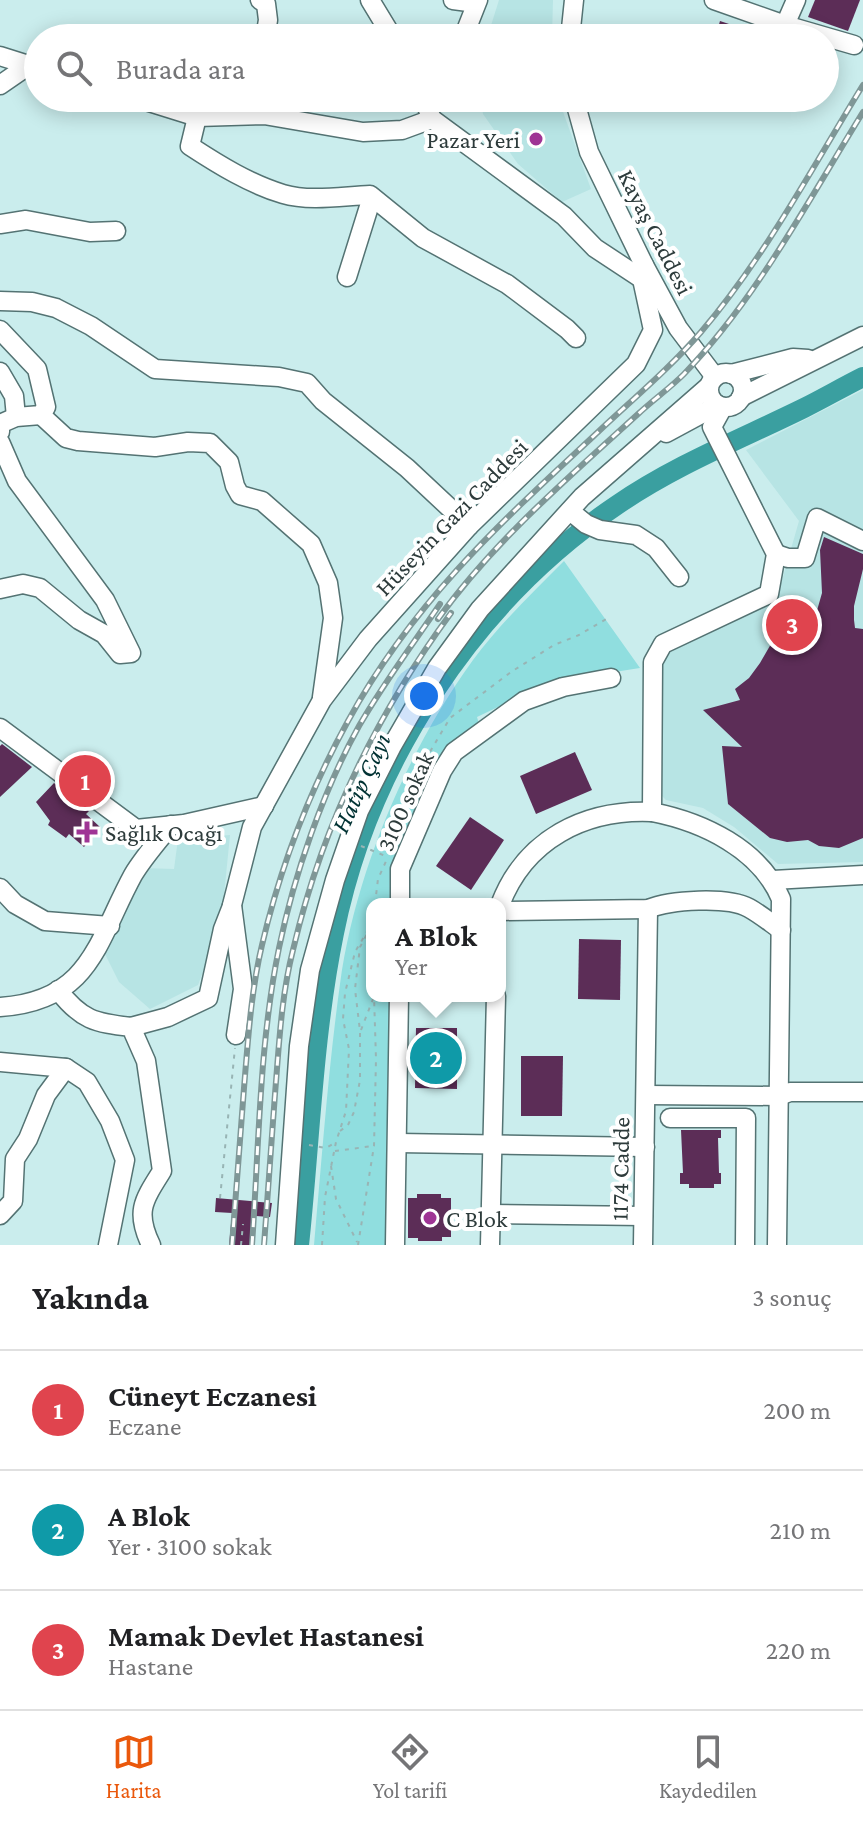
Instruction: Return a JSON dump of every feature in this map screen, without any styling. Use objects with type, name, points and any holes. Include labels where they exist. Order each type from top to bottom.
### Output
[{"type":"street","points":[[260,0],[266,4],[267,24]]},
{"type":"street","points":[[370,0],[385,24]]},
{"type":"street","points":[[453,0],[477,2],[468,24]]},
{"type":"street","points":[[571,24],[574,0]]},
{"type":"street","points":[[714,0],[782,24]]},
{"type":"street","points":[[785,24],[796,0]]},
{"type":"street","points":[[839,41],[854,45]]},
{"type":"street","points":[[0,56],[24,63]]},
{"type":"street","points":[[0,85],[24,71]]},
{"type":"street","points":[[181,112],[197,117],[225,112]]},
{"type":"street","points":[[282,112],[363,132],[402,130],[432,119],[435,112]]},
{"type":"street","points":[[429,112],[432,119],[564,216],[595,248],[643,272]]},
{"type":"street","name":"Kayaş Caddesi","points":[[578,112],[589,152],[643,272],[678,328],[719,379]]},
{"type":"street","points":[[197,117],[190,146],[222,167],[285,195],[370,195],[423,238],[507,284],[576,338]]},
{"type":"street","points":[[347,277],[372,197]]},
{"type":"street","points":[[0,224],[26,220],[90,232],[116,231]]},
{"type":"street","name":"Hüseyin Gazi Caddesi","points":[[131,1027],[168,1017],[208,998],[223,929],[252,827],[322,700],[368,639],[469,526],[636,364],[653,330],[643,272]]},
{"type":"street","points":[[0,301],[32,302],[56,308],[91,326],[155,369],[248,374],[307,383],[323,401],[407,468],[469,526]]},
{"type":"street","points":[[0,330],[37,369],[46,407],[41,415]]},
{"type":"street","points":[[642,445],[721,406],[734,405],[741,397],[863,336]]},
{"type":"street","points":[[285,1245],[299,1046],[310,970],[335,880],[359,811],[437,668],[480,609],[570,511],[719,379],[793,358],[815,359]]},
{"type":"street","points":[[0,372],[14,396],[16,417]]},
{"type":"street","points":[[719,379],[741,383],[741,397]]},
{"type":"street","points":[[719,379],[711,397],[721,406]]},
{"type":"street","points":[[652,812],[653,662],[663,644],[769,594],[776,554],[712,427],[721,406]]},
{"type":"street","points":[[0,432],[0,424],[16,417],[41,415],[66,438],[78,441],[155,447],[188,442],[210,443],[229,462],[240,495],[262,501],[311,544],[328,583],[333,618],[322,700]]},
{"type":"street","points":[[0,442],[17,481],[105,600],[131,653],[120,654],[104,634],[79,620],[40,588],[23,584],[0,589]]},
{"type":"street","points":[[570,511],[593,527],[636,535],[656,548],[679,577]]},
{"type":"street","points":[[776,554],[805,558],[817,518],[863,541]]},
{"type":"street","name":"3100 sokak","points":[[400,898],[400,869],[442,771],[454,752],[524,701],[563,687],[611,678]]},
{"type":"street","points":[[0,728],[136,829],[264,806]]},
{"type":"street","points":[[503,898],[538,848],[566,829],[593,817],[624,811],[685,818],[709,829],[740,849],[773,880],[781,899],[777,1245]]},
{"type":"street","points":[[0,1007],[14,1006],[68,985],[101,945],[134,874],[171,825]]},
{"type":"street","points":[[773,880],[863,875]]},
{"type":"street","points":[[0,888],[15,904],[45,921],[110,926]]},
{"type":"street","points":[[506,908],[648,909],[660,904],[715,901],[747,906],[781,930]]},
{"type":"street","points":[[232,905],[243,989],[236,1035]]},
{"type":"street","name":"1174 Cadde","points":[[643,1245],[646,1095],[640,1052],[648,909]]},
{"type":"street","points":[[58,990],[74,1010],[102,1024],[131,1027],[146,1061],[162,1171],[146,1195],[140,1223],[151,1245]]},
{"type":"street","points":[[395,1245],[399,1002]]},
{"type":"street","points":[[490,1245],[496,1002]]},
{"type":"street","points":[[0,1062],[66,1068],[87,1082],[110,1121],[125,1160],[108,1245]]},
{"type":"street","points":[[0,1215],[13,1201],[15,1159],[28,1139],[46,1095],[66,1068]]},
{"type":"street","points":[[646,1095],[779,1096],[790,1092],[863,1092]]},
{"type":"street","points":[[670,1118],[746,1118],[745,1245]]},
{"type":"street","points":[[398,1143],[645,1147]]},
{"type":"street","points":[[490,1214],[643,1216]]},
{"type":"path","points":[[356,845],[388,857]]},
{"type":"path","points":[[322,1245],[325,1197],[346,1111],[349,1049],[343,1019],[345,993],[355,952],[366,933]]},
{"type":"path","points":[[339,1132],[348,1125],[354,1112],[362,1063],[356,1008],[357,966],[360,947],[366,935]]},
{"type":"path","points":[[360,1031],[372,1002]]},
{"type":"path","points":[[358,1244],[374,1146],[374,1002]]},
{"type":"path","points":[[220,1198],[236,1035]]},
{"type":"path","points":[[306,1145],[324,1147],[336,1142]]},
{"type":"path","points":[[334,1151],[374,1146]]},
{"type":"path","points":[[331,1164],[336,1199],[358,1244]]},
{"type":"path","points":[[241,1245],[243,1224]]},
{"type":"shaded area","points":[[499,0],[553,0],[552,24],[491,24]]},
{"type":"shaded area","name":"Pazar Yeri","points":[[563,112],[591,189],[562,202],[518,164],[483,114]]},
{"type":"shaded area","points":[[863,390],[863,862],[778,864],[734,827],[703,808],[666,800],[659,793],[659,660],[666,648],[776,601],[799,521],[746,450]]},
{"type":"shaded area","points":[[564,561],[640,668],[550,682],[477,717],[479,724],[449,749],[398,898],[366,898],[366,1002],[395,1002],[389,1245],[314,1245],[340,984],[347,942],[371,857],[387,814],[426,733],[473,660]]},
{"type":"shaded area","points":[[230,835],[221,925],[198,985],[150,1009],[119,982],[105,954],[143,868],[174,869],[178,839]]},
{"type":"building","points":[[815,0],[860,0],[848,31],[839,28],[839,24],[828,24],[808,17]]},
{"type":"building","points":[[824,537],[863,554],[854,620],[855,628],[863,629],[863,838],[839,848],[819,846],[808,840],[787,842],[770,838],[728,804],[722,746],[742,747],[703,710],[740,700],[735,689],[749,678],[760,663],[771,644],[779,616],[814,621],[822,593],[820,550]]},
{"type":"building","points":[[2,744],[32,767],[0,797],[0,746]]},
{"type":"building","points":[[575,752],[592,790],[536,814],[520,776]]},
{"type":"building","points":[[54,783],[89,811],[86,814],[100,827],[84,847],[69,834],[66,838],[48,825],[50,821],[36,802]]},
{"type":"building","points":[[470,817],[504,840],[471,890],[436,866]]},
{"type":"building","points":[[579,939],[621,940],[620,1000],[578,999]]},
{"type":"building","points":[[416,1028],[457,1028],[457,1089],[415,1088]]},
{"type":"building","points":[[521,1056],[563,1056],[562,1116],[521,1116]]},
{"type":"building","points":[[681,1130],[721,1130],[721,1138],[718,1138],[721,1184],[714,1184],[714,1188],[689,1188],[689,1184],[680,1184],[680,1173],[683,1173]]},
{"type":"building","name":"C Blok","points":[[417,1194],[441,1194],[441,1198],[451,1198],[451,1237],[442,1237],[442,1241],[408,1238],[408,1198],[417,1198]]},
{"type":"building","points":[[216,1198],[272,1203],[270,1217],[256,1216],[254,1245],[229,1245],[232,1213],[215,1212]]},
{"type":"waterway","name":"Hatip Çayı","points":[[299,1245],[317,1049],[334,933],[350,870],[372,808],[401,748],[434,692],[473,638],[517,589],[565,544],[617,505],[685,465],[863,377]]},
{"type":"railway","points":[[232,1245],[249,1034],[262,945],[298,830],[321,774],[348,721],[401,638],[461,566],[527,498],[664,371],[701,332],[767,243],[863,85]]},
{"type":"railway","points":[[438,619],[507,537],[585,462],[679,379],[710,345],[780,248],[863,112]]},
{"type":"railway","points":[[252,1245],[267,1022],[279,948],[293,892],[311,834],[346,751],[378,695],[440,604]]},
{"type":"railway","points":[[264,1245],[283,1004],[305,904],[319,859],[355,773],[399,691],[451,613]]},
{"type":"place","name":"Pazar Yeri","points":[[536,139]]},
{"type":"place","name":"Mamak Devlet Hastanesi","points":[[792,625]]},
{"type":"place","name":"Cüneyt Eczanesi","points":[[85,781]]},
{"type":"place","name":"Sağlık Ocağı","points":[[87,832]]},
{"type":"place","name":"A Blok","points":[[436,1058]]},
{"type":"place","name":"C Blok","points":[[430,1218]]}]
